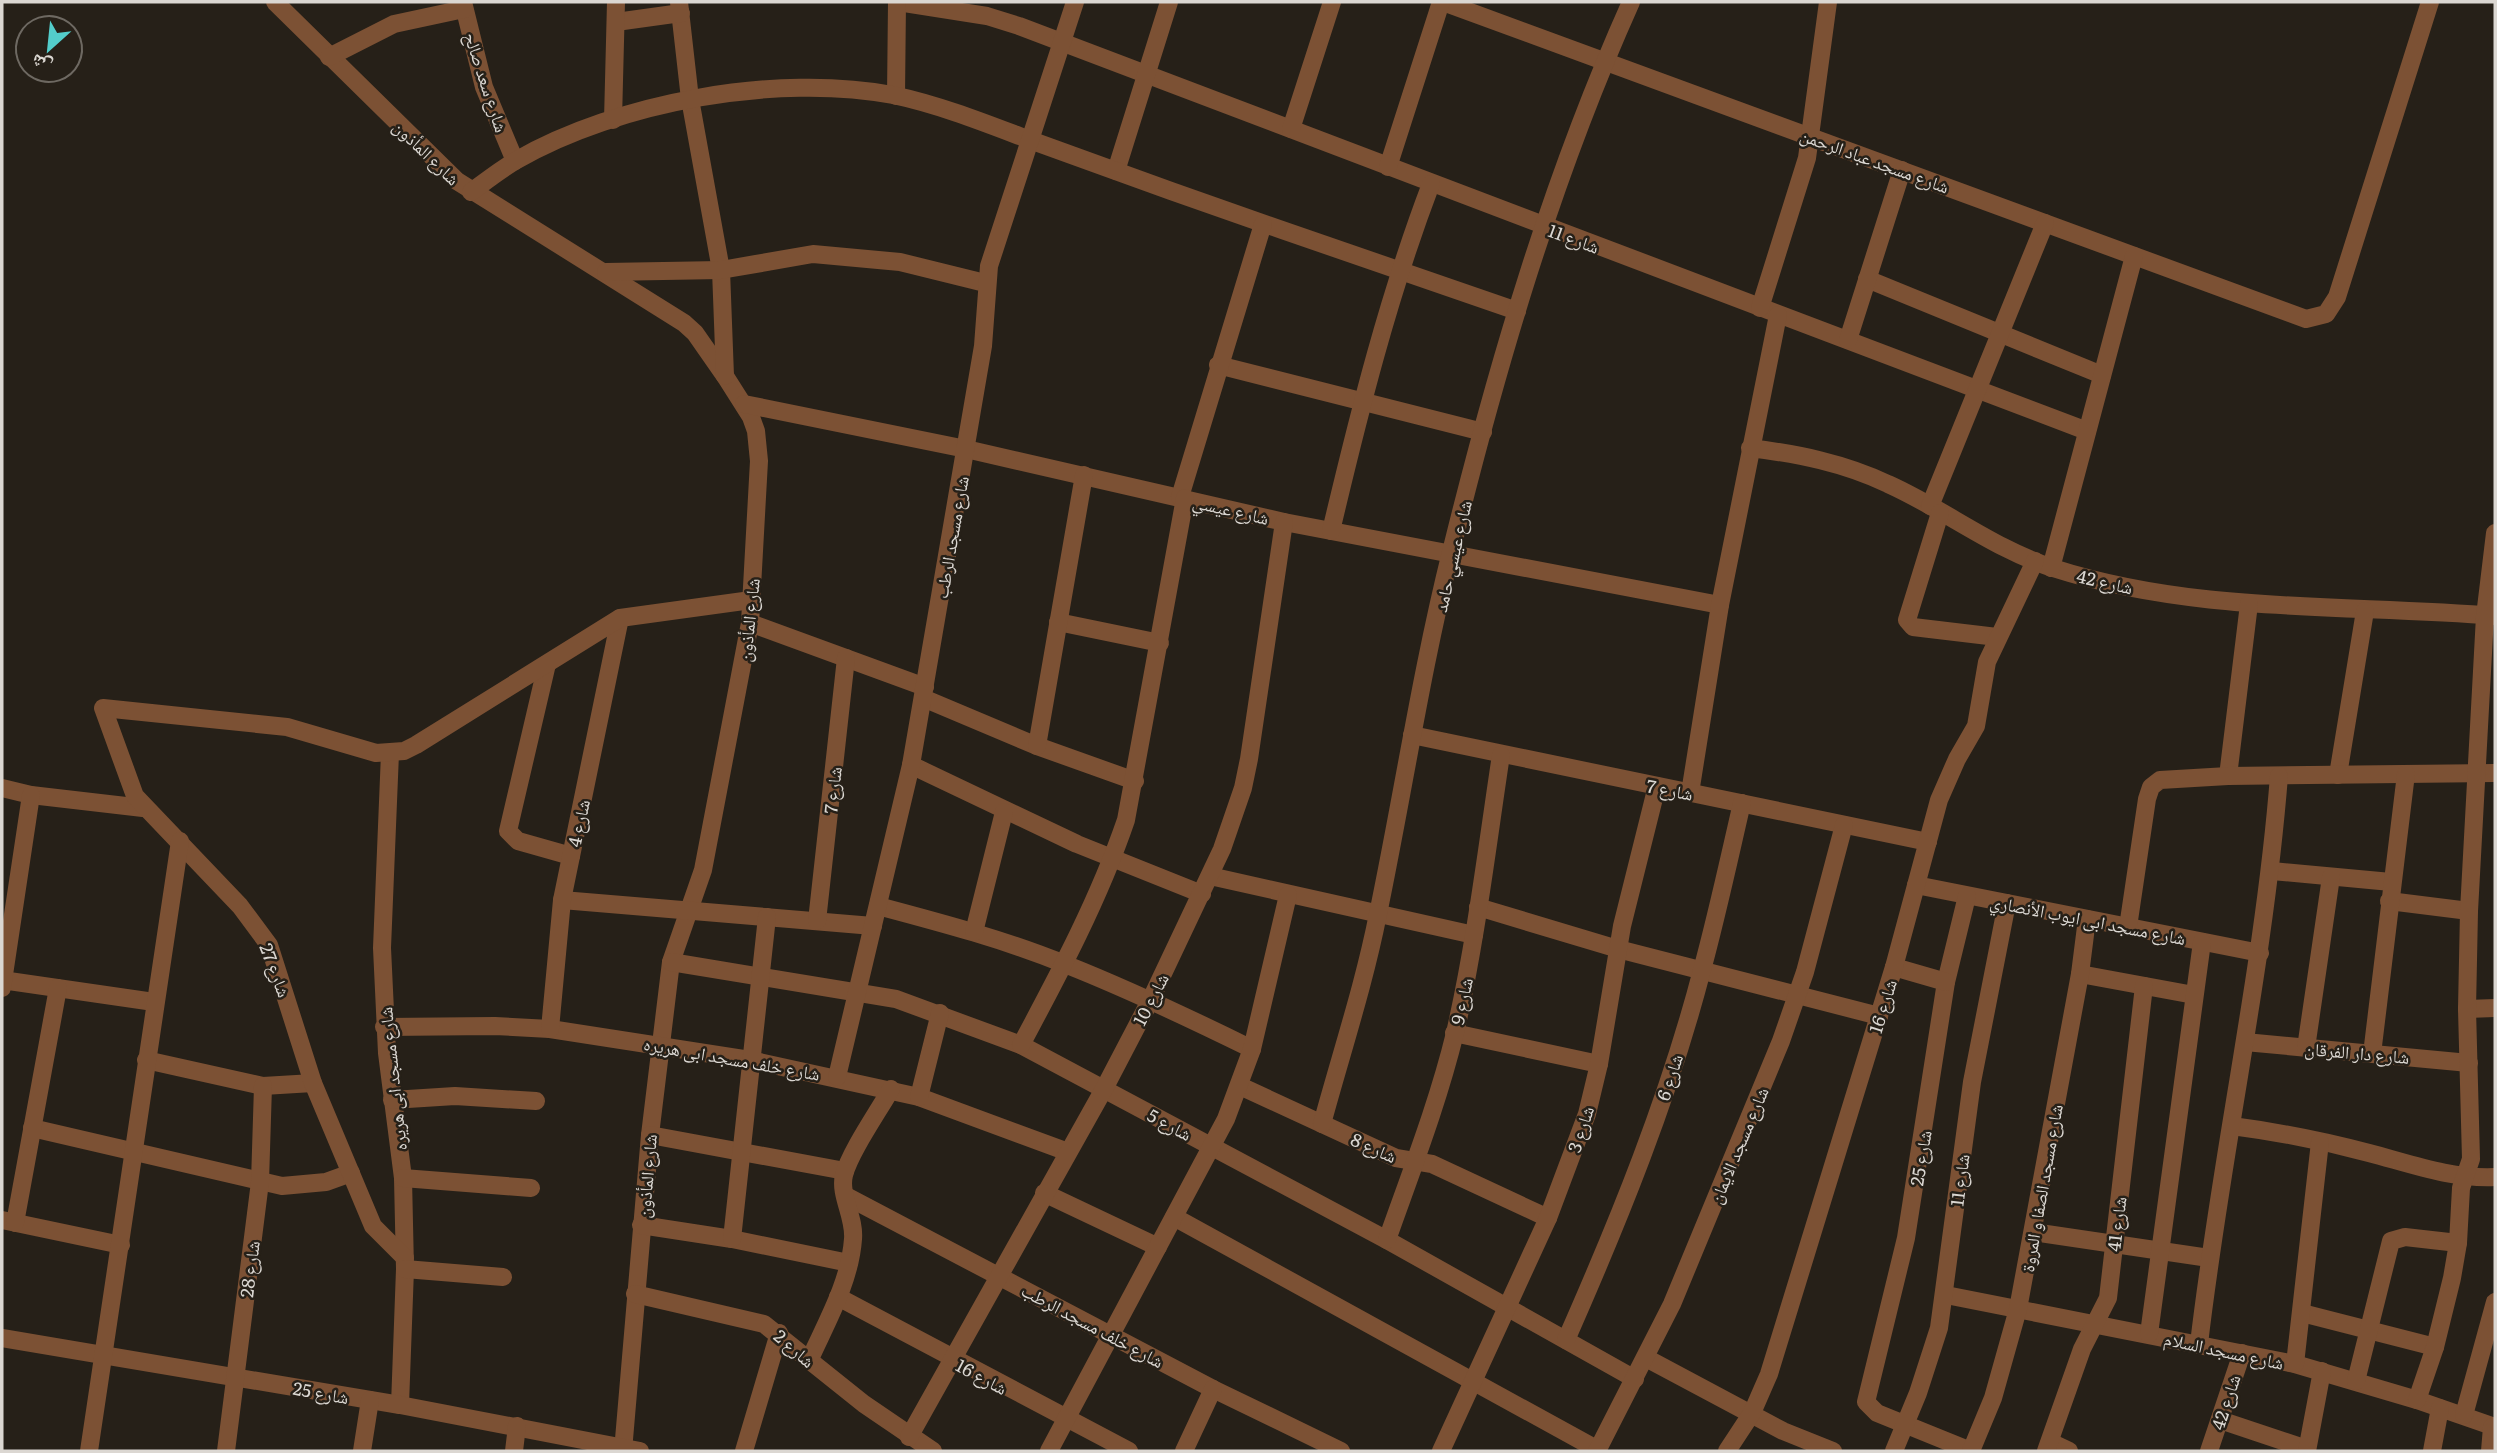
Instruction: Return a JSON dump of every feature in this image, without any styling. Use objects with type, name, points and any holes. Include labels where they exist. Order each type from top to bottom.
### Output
[{"type":"street","name":"شارع المأذون","points":[[275,2],[471,192],[606,272],[695,333],[744,404],[751,417],[759,446],[750,623],[703,870],[671,962],[659,1044],[635,1294],[629,1450]]},
{"type":"street","points":[[613,120],[616,2]]},
{"type":"street","points":[[896,96],[897,2]]},
{"type":"street","name":"شارع 11","points":[[897,2],[987,16],[2087,430]]},
{"type":"street","name":"شارع مسجد الرطب","points":[[837,1077],[911,765],[985,331],[985,283],[1075,2]]},
{"type":"street","points":[[1116,171],[1169,2]]},
{"type":"street","points":[[1291,129],[1332,2]]},
{"type":"street","points":[[1388,167],[1442,2]]},
{"type":"street","name":"شارع مسجد عباد الرحمن","points":[[1442,2],[1485,8],[1605,60],[2306,319],[2326,314],[2337,297],[2430,2]]},
{"type":"street","name":"شارع عيسي حامد","points":[[1322,1124],[1378,914],[1450,554],[1483,432],[1543,227],[1605,60],[1630,2]]},
{"type":"street","points":[[1760,307],[1800,183],[1811,136],[1828,2]]},
{"type":"street","points":[[329,57],[360,38],[394,24],[464,5]]},
{"type":"street","name":"شارع سعد صالح","points":[[464,5],[484,87],[515,161]]},
{"type":"street","points":[[616,22],[680,7],[690,99],[721,270],[725,376]]},
{"type":"street","points":[[471,192],[515,161],[613,120],[690,99],[799,87],[832,87],[896,96],[1029,139],[1263,224],[1517,310]]},
{"type":"street","points":[[1848,340],[1902,170]]},
{"type":"street","points":[[1331,531],[1361,402],[1398,270],[1431,184]]},
{"type":"street","points":[[1997,637],[1913,627],[1908,620],[1935,509],[1978,389],[2045,223]]},
{"type":"street","points":[[1021,1045],[1065,964],[1112,859],[1135,781],[1183,498],[1218,365],[1263,224]]},
{"type":"street","points":[[606,272],[721,270],[813,254],[900,262],[985,283]]},
{"type":"street","name":"شارع 16","points":[[1727,1451],[1752,1413],[1773,1361],[1894,967],[1947,779],[1976,726],[1984,675],[1997,637],[2043,565],[2087,430],[2134,256]]},
{"type":"street","points":[[1867,279],[2102,375]]},
{"type":"street","points":[[1690,793],[1720,605],[1779,315]]},
{"type":"street","points":[[1218,365],[1483,432]]},
{"type":"street","name":"شارع عيسي","points":[[744,404],[966,449],[1284,522],[1720,605]]},
{"type":"street","name":"شارع 42","points":[[1750,448],[1797,454],[1844,466],[1888,484],[2043,565],[2139,590],[2249,604],[2490,616]]},
{"type":"street","points":[[1037,746],[1084,475]]},
{"type":"street","name":"شارع 10","points":[[909,1437],[1104,1089],[1210,876],[1243,788],[1284,522]]},
{"type":"street","points":[[2417,1400],[2435,1347],[2458,1243],[2460,1197],[2471,1159],[2467,1009],[2469,911],[2486,774],[2495,533]]},
{"type":"street","points":[[390,753],[416,745],[620,618],[751,600]]},
{"type":"street","points":[[2228,776],[2249,604]]},
{"type":"street","points":[[2338,775],[2365,611]]},
{"type":"street","name":"شارع 4","points":[[550,1029],[562,900],[620,618]]},
{"type":"street","points":[[1058,622],[1160,643]]},
{"type":"street","points":[[750,623],[846,658],[1037,746],[1135,781]]},
{"type":"street","name":"شارع 7","points":[[817,921],[846,658]]},
{"type":"street","points":[[547,664],[508,831],[518,841],[571,856]]},
{"type":"street","name":"شارع 27","points":[[390,753],[362,750],[287,727],[103,708],[128,783],[143,808],[180,841],[256,924],[269,945],[313,1083],[373,1226],[405,1264]]},
{"type":"street","name":"شارع 7","points":[[1412,736],[1928,842]]},
{"type":"street","name":"شارع مسجد ابى هريره","points":[[390,753],[382,948],[384,1027],[403,1178],[405,1264],[400,1405]]},
{"type":"street","name":"شارع 9","points":[[1387,1240],[1438,1096],[1454,1033],[1474,935],[1501,755]]},
{"type":"street","points":[[911,765],[1004,812],[1202,894]]},
{"type":"street","points":[[2372,1054],[2406,774]]},
{"type":"street","points":[[2129,927],[2151,787],[2160,780],[2228,776],[2486,774]]},
{"type":"street","points":[[2199,1345],[2209,1258],[2272,871],[2279,776]]},
{"type":"street","name":"شارع 3","points":[[1441,1451],[1548,1218],[1587,1114],[1599,1064],[1618,949],[1657,786]]},
{"type":"street","points":[[2,788],[31,795],[143,808]]},
{"type":"street","points":[[31,795],[10,885],[2,983],[154,1002]]},
{"type":"street","name":"شارع 6","points":[[1566,1340],[1650,1134],[1702,970],[1742,803]]},
{"type":"street","points":[[974,932],[1004,812]]},
{"type":"street","name":"شارع مسجد الايمان","points":[[1597,1450],[1646,1358],[1688,1266],[1798,993],[1844,825]]},
{"type":"street","points":[[89,1451],[180,841]]},
{"type":"street","points":[[2272,871],[2391,882]]},
{"type":"street","points":[[1210,876],[1474,935]]},
{"type":"street","points":[[2306,1048],[2331,877]]},
{"type":"street","name":"شارع مسجد ابى ايوب الأنصاري","points":[[1916,885],[2260,953]]},
{"type":"street","points":[[1049,1451],[1213,1147],[1240,1086],[1252,1049],[1288,895]]},
{"type":"street","name":"شارع 25","points":[[1905,1425],[1877,1413],[1866,1402],[1867,1391],[1906,1238],[1946,982],[1967,896]]},
{"type":"street","points":[[562,900],[873,926]]},
{"type":"street","points":[[2389,901],[2469,911]]},
{"type":"street","name":"شارع 11","points":[[1894,1451],[1930,1361],[1946,1295],[1970,1096],[2007,903]]},
{"type":"street","points":[[878,906],[974,932],[1065,964],[1151,999],[1252,1049]]},
{"type":"street","points":[[1478,907],[1618,949],[1798,993],[1879,1016]]},
{"type":"street","points":[[732,1239],[767,917]]},
{"type":"street","name":"شارع مسجد الصفا و المروة","points":[[1971,1451],[1993,1398],[2018,1308],[2080,974],[2087,919]]},
{"type":"street","points":[[2149,1334],[2158,1250],[2202,942]]},
{"type":"street","name":"شارع 5","points":[[671,962],[857,990],[940,1013],[1021,1045],[1387,1240],[1635,1379]]},
{"type":"street","points":[[1894,967],[1946,982]]},
{"type":"street","points":[[2080,974],[2194,995]]},
{"type":"street","name":"شارع 41","points":[[2048,1447],[2082,1349],[2108,1298],[2144,986]]},
{"type":"street","points":[[58,988],[32,1128],[8,1222],[121,1245]]},
{"type":"street","points":[[2467,1009],[2495,1008]]},
{"type":"street","points":[[919,1097],[940,1013]]},
{"type":"street","name":"شارع خلف مسجد ابى هريره","points":[[384,1027],[495,1026],[550,1029],[750,1060],[919,1097],[1068,1152]]},
{"type":"street","points":[[1454,1033],[1599,1064]]},
{"type":"street","name":"شارع دار الفرقان","points":[[2245,1042],[2469,1063]]},
{"type":"street","points":[[146,1060],[263,1086],[313,1083]]},
{"type":"street","name":"شارع 28","points":[[226,1451],[260,1182],[263,1086]]},
{"type":"street","name":"شارع 8","points":[[1240,1086],[1395,1158],[1432,1164],[1548,1218]]},
{"type":"street","points":[[809,1361],[838,1297],[849,1263],[853,1224],[846,1196],[845,1171],[891,1089]]},
{"type":"street","points":[[393,1100],[455,1096],[536,1101]]},
{"type":"street","points":[[2232,1125],[2320,1142],[2465,1177],[2495,1177]]},
{"type":"street","points":[[32,1128],[282,1186],[326,1182],[351,1173]]},
{"type":"street","points":[[650,1135],[741,1154],[845,1171]]},
{"type":"street","points":[[2294,1364],[2320,1142]]},
{"type":"street","points":[[403,1178],[531,1188]]},
{"type":"street","points":[[1044,1193],[1158,1247]]},
{"type":"street","name":"شارع خلف مسجد الرطب","points":[[846,1196],[1213,1389],[1341,1451]]},
{"type":"street","points":[[1174,1217],[1473,1379],[1597,1450]]},
{"type":"street","points":[[641,1226],[732,1239],[849,1263]]},
{"type":"street","points":[[2033,1232],[2209,1258]]},
{"type":"street","points":[[2356,1381],[2391,1241],[2405,1237],[2458,1243]]},
{"type":"street","points":[[405,1264],[503,1277]]},
{"type":"street","name":"شارع 2","points":[[635,1294],[750,1319],[779,1333],[809,1361],[909,1437],[933,1451]]},
{"type":"street","name":"شارع مسجد السلام","points":[[1946,1295],[2294,1364],[2417,1400],[2493,1427]]},
{"type":"street","name":"شارع 16","points":[[838,1297],[952,1360],[1129,1451]]},
{"type":"street","points":[[2464,1415],[2495,1302]]},
{"type":"street","points":[[2302,1313],[2435,1347]]},
{"type":"street","points":[[744,1451],[779,1333]]},
{"type":"street","name":"شارع 25","points":[[2,1338],[105,1353],[400,1405],[629,1450]]},
{"type":"street","name":"شارع 42","points":[[2209,1451],[2242,1353]]},
{"type":"street","points":[[1646,1358],[1783,1431],[1833,1451]]},
{"type":"street","points":[[2220,1420],[2307,1450],[2322,1371]]},
{"type":"street","points":[[1184,1451],[1213,1389]]},
{"type":"street","points":[[362,1451],[370,1401]]},
{"type":"street","points":[[2432,1451],[2440,1408]]},
{"type":"street","points":[[1905,1425],[1971,1451]]},
{"type":"street","points":[[514,1451],[517,1426]]},
{"type":"street","points":[[2490,1451],[2493,1427]]},
{"type":"street","points":[[2048,1447],[2069,1451]]}]
